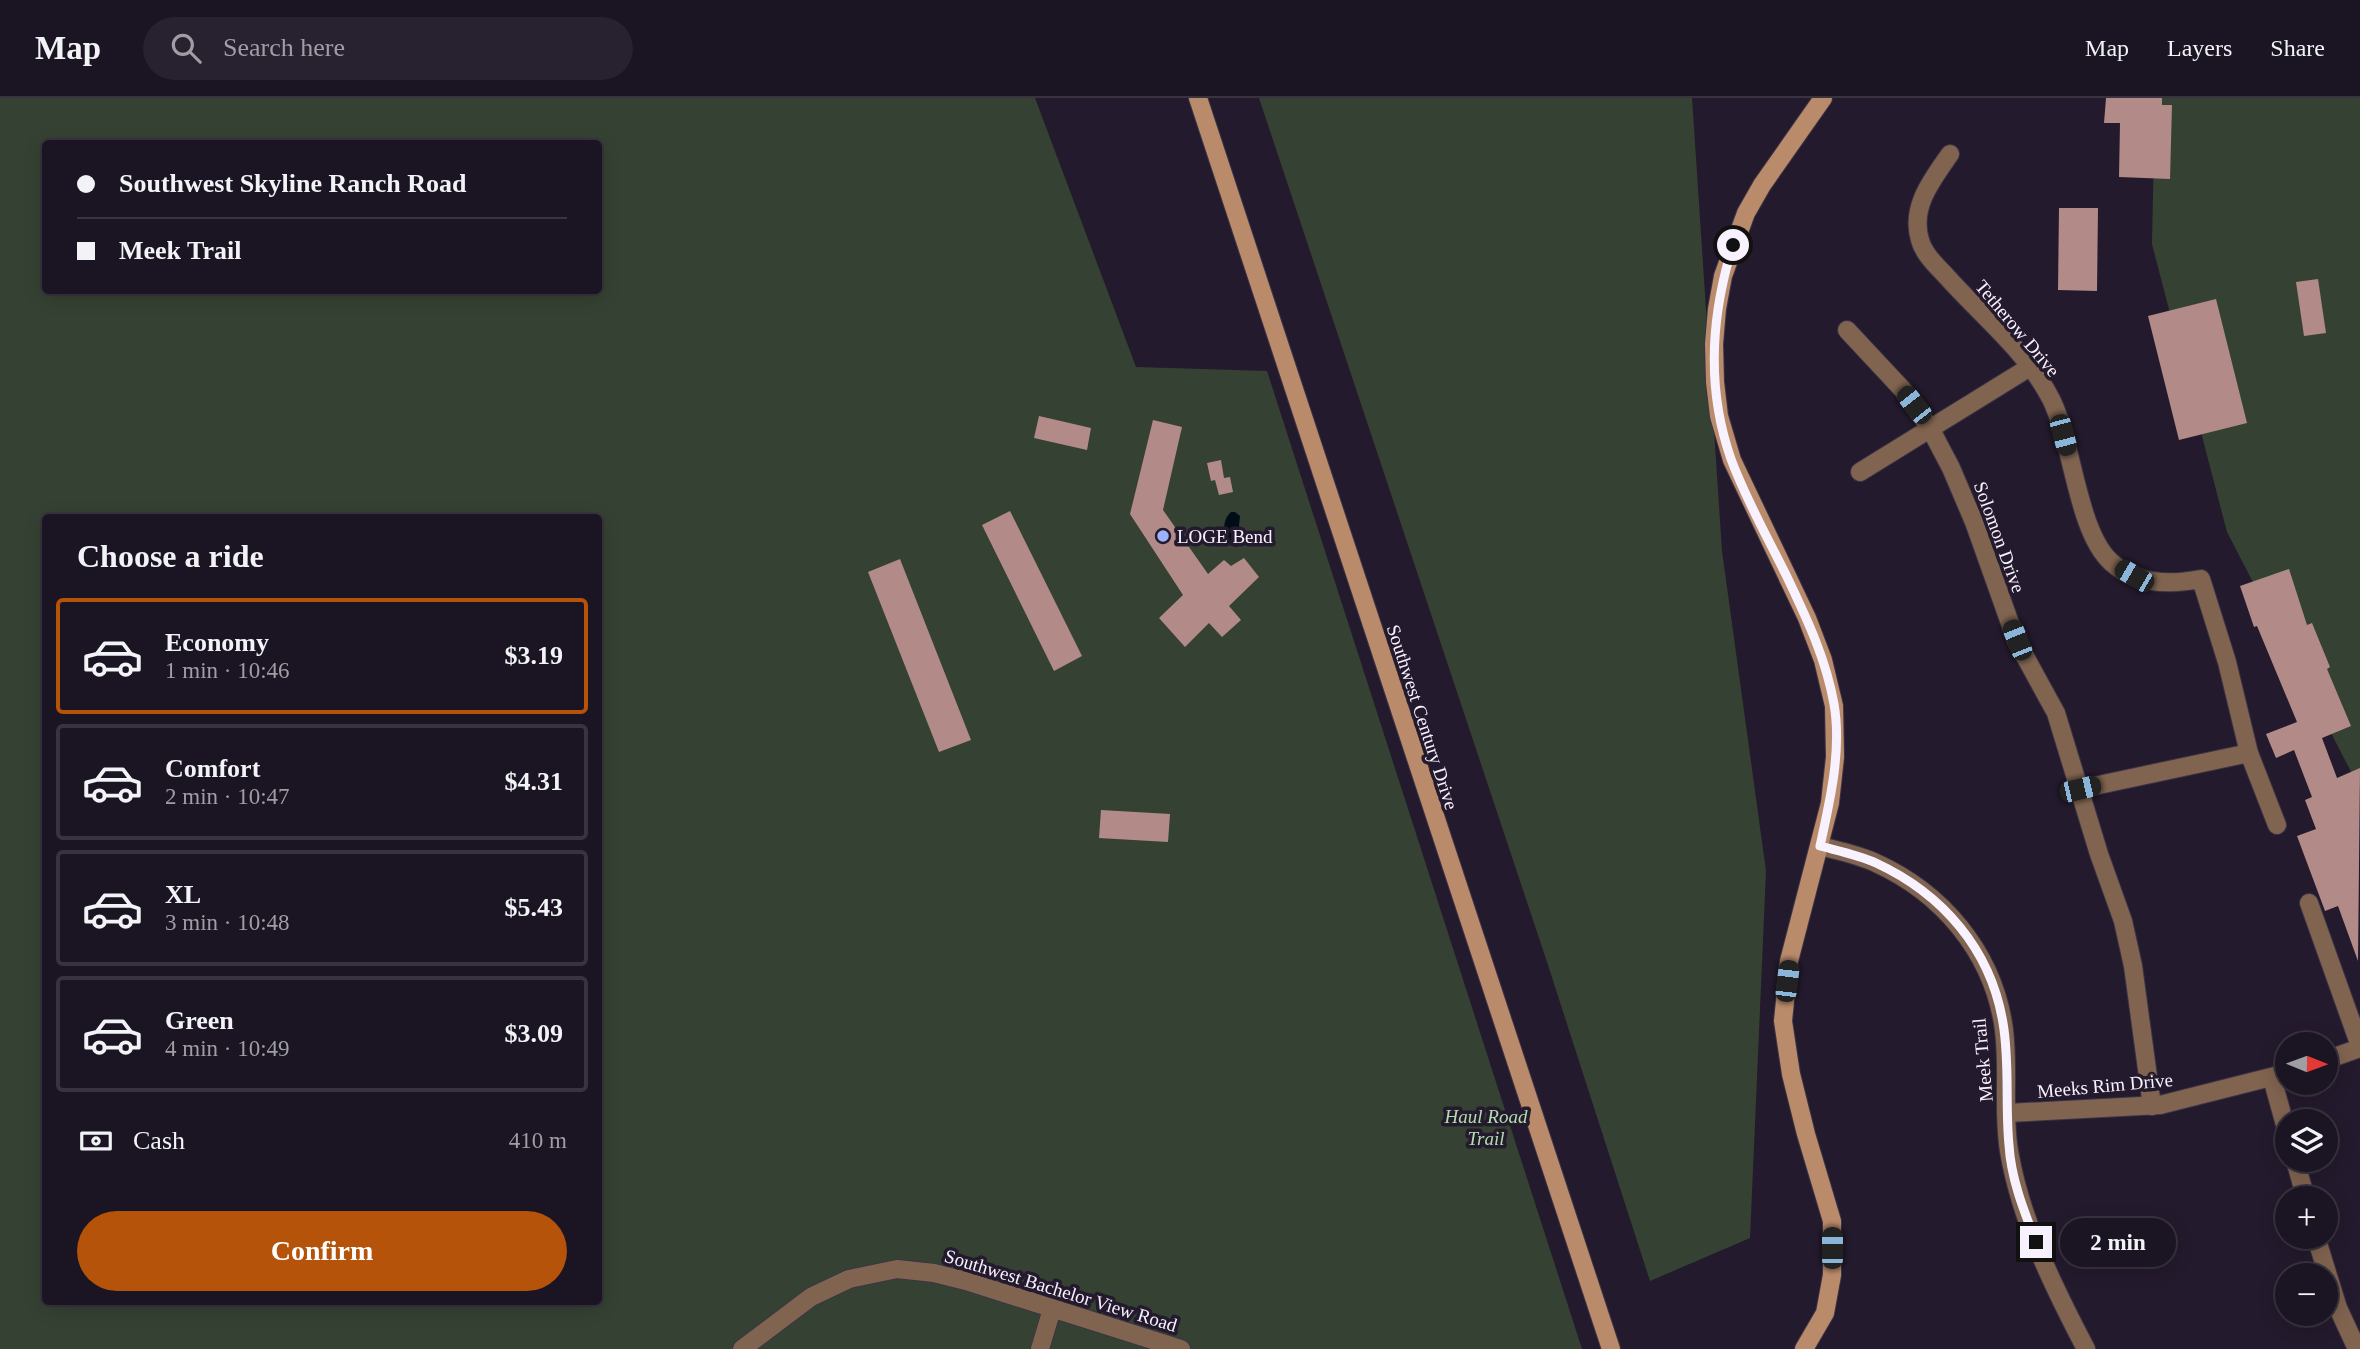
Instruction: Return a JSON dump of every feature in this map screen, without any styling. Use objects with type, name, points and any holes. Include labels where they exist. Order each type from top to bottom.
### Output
[{"type":"street","name":"Southwest Century Drive","points":[[1198,98],[1611,1349]]},
{"type":"street","points":[[1804,1349],[1825,1312],[1832,1275],[1832,1221],[1791,1074],[1783,1021],[1789,961],[1830,803],[1835,757],[1834,706],[1823,660],[1807,618],[1731,460],[1719,416],[1714,344],[1723,276],[1746,213],[1762,185],[1823,98]]},
{"type":"street","name":"Tetherow Drive","points":[[1950,154],[1926,189],[1917,215],[1920,241],[1928,256],[2030,368],[2051,400],[2095,542],[2112,563],[2134,576],[2153,582],[2179,583],[2202,579],[2227,662],[2249,753],[2277,825]]},
{"type":"street","name":"Solomon Drive","points":[[1847,330],[1903,390],[1930,428],[1974,522],[2017,640],[2056,713],[2125,932],[2133,967],[2152,1106]]},
{"type":"street","points":[[1860,472],[2030,368]]},
{"type":"street","points":[[2080,789],[2249,753]]},
{"type":"street","name":"Meek Trail","points":[[1820,846],[1876,863],[1924,890],[1960,926],[1990,973],[2003,1024],[2009,1148],[2019,1199],[2053,1286],[2086,1349]]},
{"type":"street","points":[[2309,903],[2360,1047],[2338,1055]]},
{"type":"street","name":"Meeks Rim Drive","points":[[2008,1113],[2152,1106],[2275,1076]]},
{"type":"street","points":[[2320,1249],[2338,1308],[2357,1349]]},
{"type":"street","name":"Southwest Bachelor View Road","points":[[742,1349],[811,1297],[849,1279],[897,1269],[934,1273],[1181,1349]]},
{"type":"street","points":[[1040,1349],[1052,1309]]},
{"type":"green space","name":"Haul Road Trail","points":[[0,98],[1035,98],[1136,367],[1267,371],[1582,1349],[0,1349]]},
{"type":"green space","points":[[1259,98],[1692,98],[1722,551],[1766,871],[1750,1238],[1650,1281],[1547,962]]},
{"type":"green space","points":[[2155,98],[2360,98],[2360,789],[2227,532],[2152,244]]},
{"type":"shaded area","points":[[1231,512],[1240,516],[1239,526],[1244,537],[1242,544],[1236,547],[1228,540],[1224,531],[1225,521]]},
{"type":"building","points":[[2106,98],[2162,98],[2162,105],[2172,105],[2170,179],[2119,177],[2120,123],[2104,123]]},
{"type":"building","points":[[2059,208],[2098,208],[2097,291],[2058,290]]},
{"type":"building","points":[[2318,279],[2326,333],[2304,336],[2296,282]]},
{"type":"building","points":[[2216,299],[2247,423],[2179,440],[2148,316]]},
{"type":"building","points":[[1039,416],[1091,428],[1087,450],[1034,438]]},
{"type":"building","name":"LOGE Bend","points":[[1153,420],[1182,427],[1163,510],[1208,574],[1224,560],[1231,566],[1244,558],[1259,577],[1229,606],[1241,620],[1222,637],[1209,623],[1185,647],[1159,618],[1183,595],[1130,514]]},
{"type":"building","points":[[1221,460],[1224,478],[1230,477],[1233,492],[1219,495],[1215,480],[1211,481],[1207,463]]},
{"type":"building","points":[[1010,511],[1082,656],[1054,671],[982,525]]},
{"type":"building","points":[[900,559],[971,740],[939,752],[868,572]]},
{"type":"building","points":[[2289,569],[2307,625],[2312,623],[2330,667],[2327,669],[2351,726],[2322,738],[2337,778],[2360,768],[2358,961],[2338,906],[2325,911],[2297,836],[2316,829],[2305,800],[2312,797],[2294,750],[2276,758],[2266,734],[2297,722],[2257,626],[2254,627],[2240,586]]},
{"type":"building","points":[[1101,810],[1170,814],[1168,842],[1099,838]]},
{"type":"place","name":"LOGE Bend","points":[[1163,536]]},
{"type":"route","points":[[1733,245],[1723,276],[1714,344],[1719,416],[1731,460],[1807,618],[1823,660],[1834,706],[1835,757],[1830,803],[1820,846],[1876,863],[1924,890],[1960,926],[1990,973],[2003,1024],[2009,1148],[2019,1199],[2036,1242]]}]
